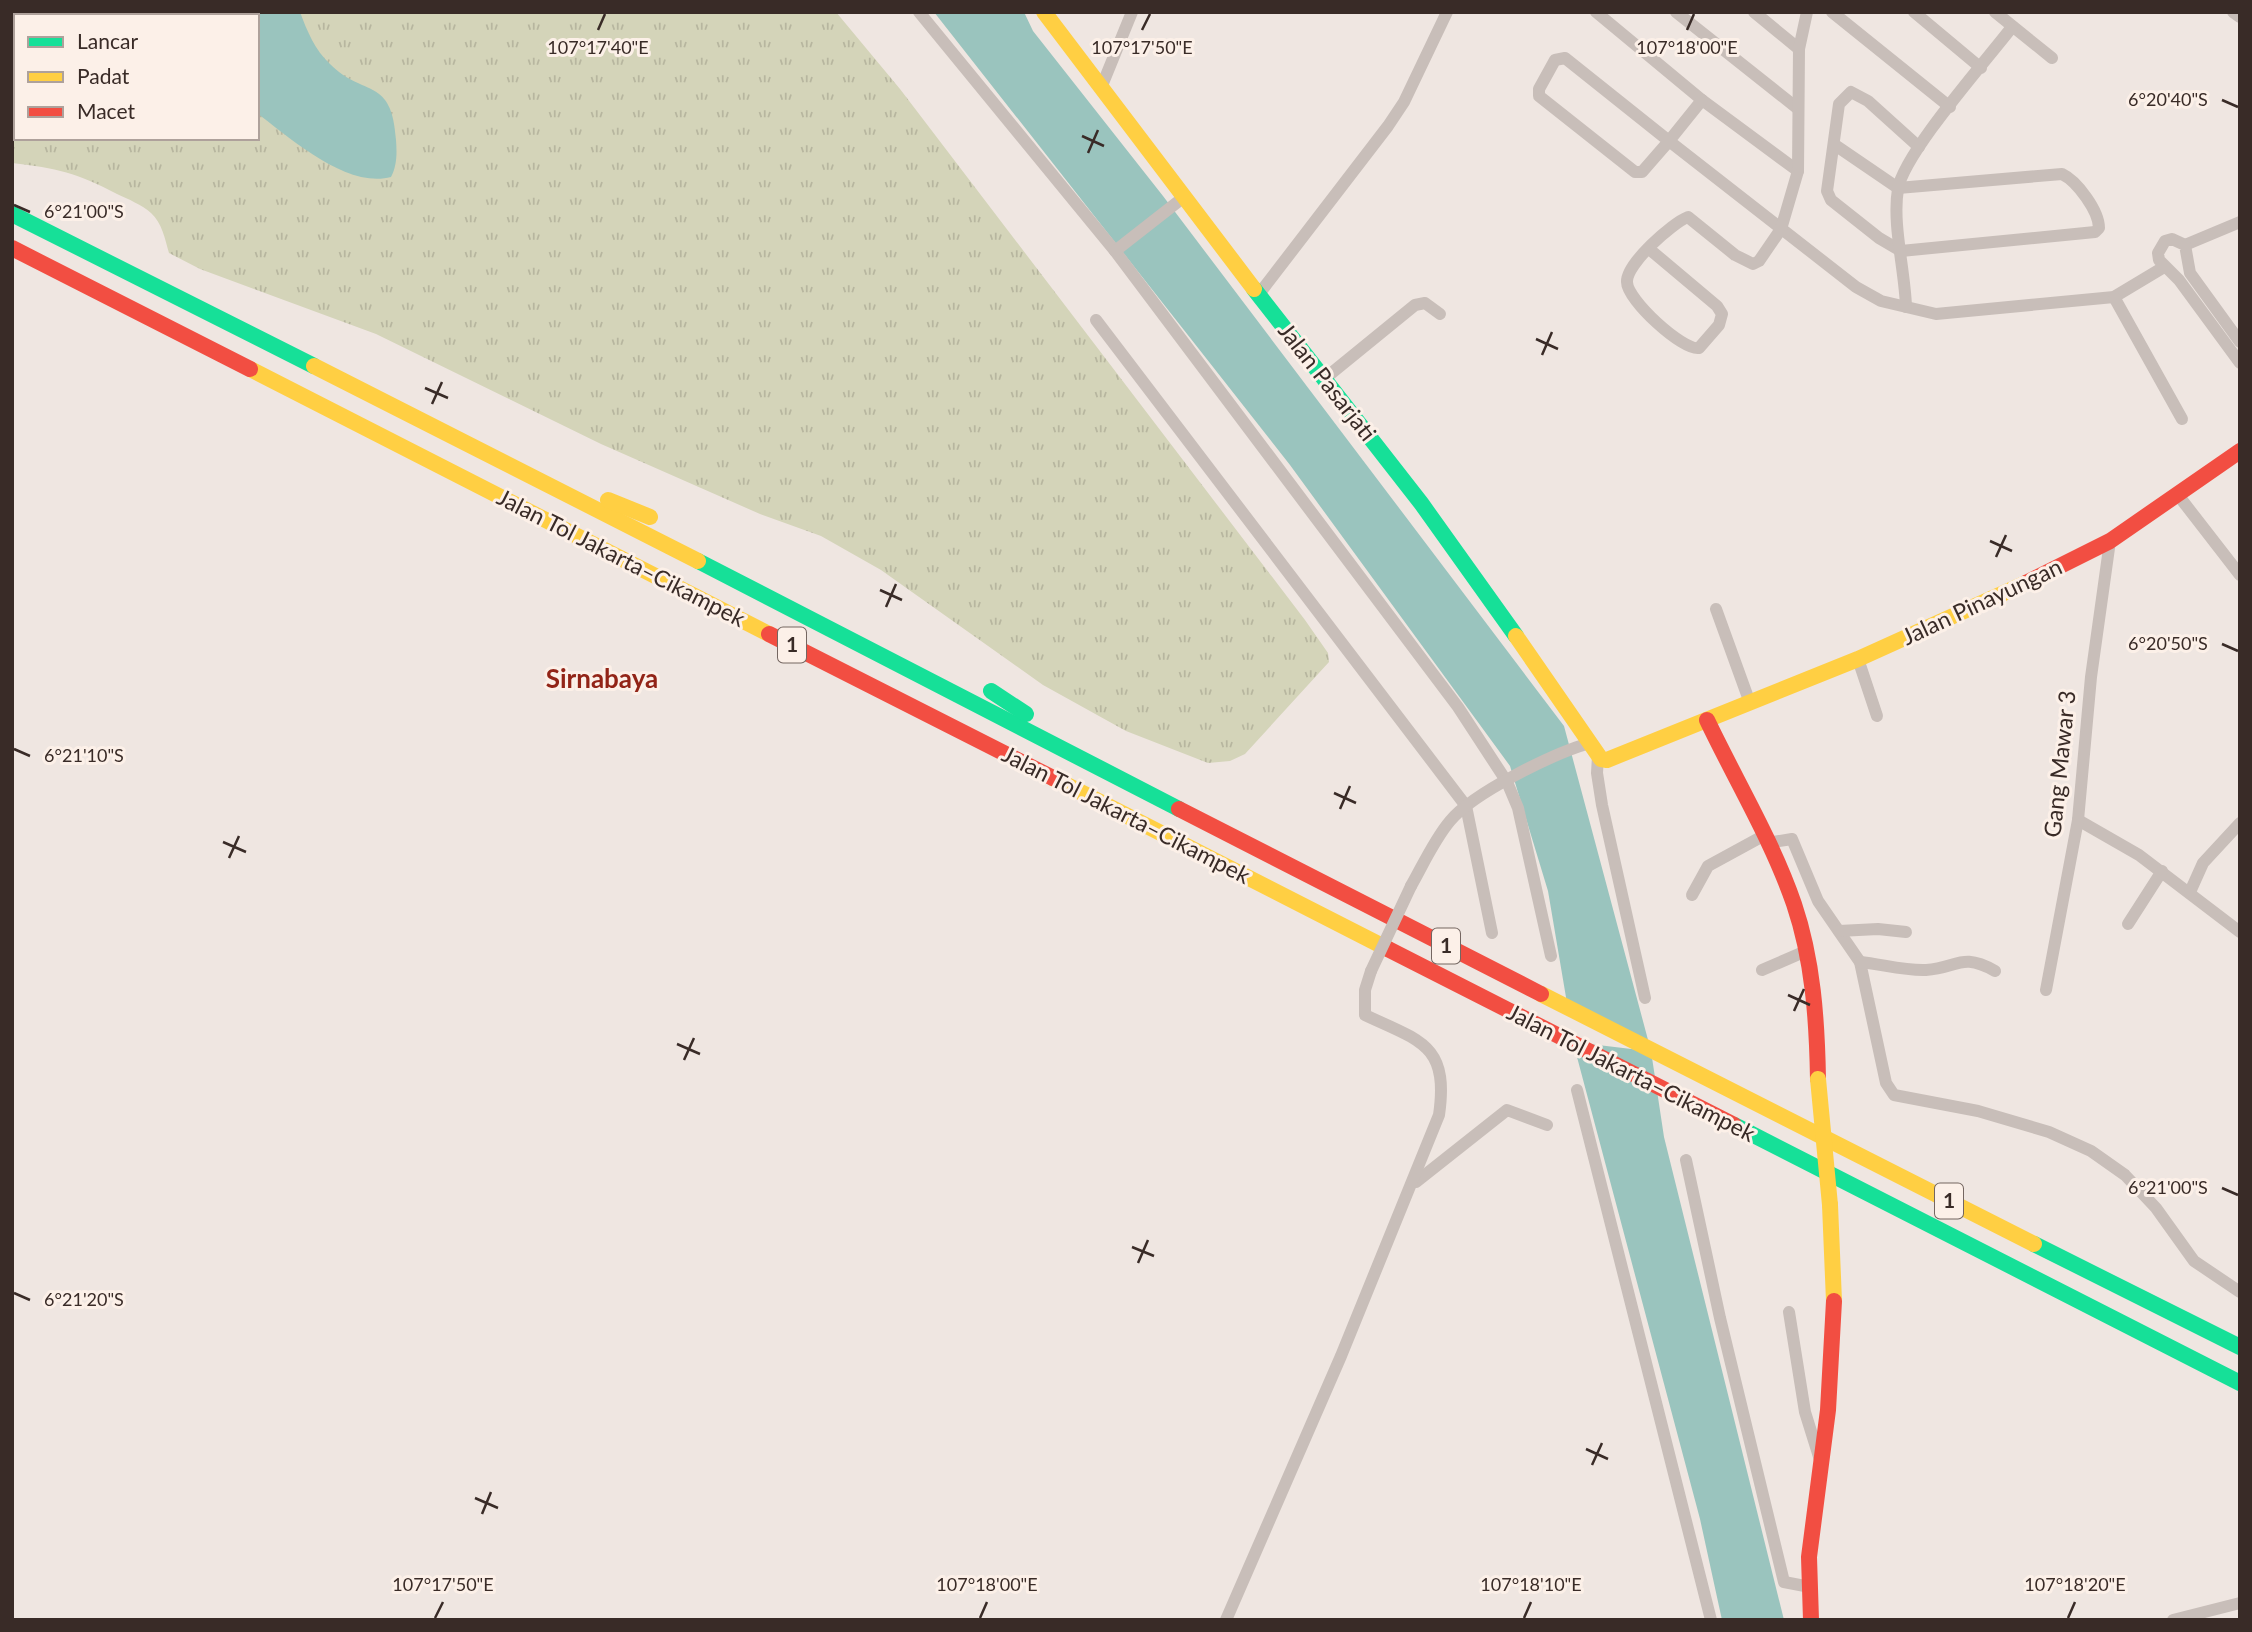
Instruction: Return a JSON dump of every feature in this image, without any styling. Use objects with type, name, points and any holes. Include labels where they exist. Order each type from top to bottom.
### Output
[{"type":"main road","name":"Jalan Pasarjati","points":[[1044,12],[1323,380],[1421,503],[1591,751]]},
{"type":"main road","name":"Jalan Tol Jakarta–Cikampek","points":[[12,214],[1094,763],[1568,1009],[2240,1348]]},
{"type":"main road","name":"Jalan Tol Jakarta–Cikampek","points":[[12,247],[2240,1384]]},
{"type":"main road","name":"Jalan Pinayungan","points":[[1591,751],[1607,760],[1858,659],[1986,603],[2110,541],[2240,451]]},
{"type":"main road","points":[[485,452],[650,517]]},
{"type":"main road","points":[[991,691],[1055,733],[1094,763]]},
{"type":"main road","points":[[1707,720],[1793,903],[1807,951],[1816,1006],[1818,1079],[1830,1205],[1835,1319],[1809,1557],[1811,1620]]},
{"type":"street","points":[[919,12],[1115,251],[1511,779],[1551,956]]},
{"type":"street","points":[[1101,88],[1132,12]]},
{"type":"street","points":[[1259,294],[1388,126],[1404,102],[1447,12]]},
{"type":"street","points":[[1596,12],[1702,100],[1798,171]]},
{"type":"street","points":[[1676,12],[1797,108]]},
{"type":"street","points":[[1754,12],[1799,49]]},
{"type":"street","points":[[1648,248],[1717,306],[1722,314],[1719,325],[1699,348],[1688,347],[1632,297],[1627,283],[1628,274],[1648,248],[1688,217],[1735,255],[1753,264],[1759,261],[1781,229],[1798,171],[1799,49],[1807,12]]},
{"type":"street","points":[[1832,12],[1950,107]]},
{"type":"street","points":[[1914,12],[1981,68]]},
{"type":"street","points":[[1995,12],[2052,58]]},
{"type":"street","points":[[2233,12],[2240,17]]},
{"type":"street","points":[[1906,307],[1898,188],[1919,147],[2012,27]]},
{"type":"street","points":[[1702,100],[1669,141],[1642,172],[1635,172],[1544,102],[1539,96],[1539,89],[1555,60],[1565,58],[1669,141],[1856,287],[1881,302],[1936,314],[2114,297],[2164,267]]},
{"type":"street","points":[[1835,145],[1898,188],[2062,174],[2071,178],[2099,223],[2099,228],[2095,232],[1901,251],[1879,238],[1831,200],[1827,191],[1839,104],[1851,92],[1868,101],[1919,147]]},
{"type":"street","points":[[1115,251],[1184,197]]},
{"type":"street","points":[[2240,222],[2185,245],[2172,239],[2160,247],[2158,253],[2164,267],[2189,283],[2240,342]]},
{"type":"street","points":[[2185,245],[2190,272],[2189,283],[2240,363]]},
{"type":"street","points":[[2114,297],[2182,419]]},
{"type":"street","points":[[1323,380],[1415,305],[1425,303],[1440,314]]},
{"type":"street","points":[[1096,320],[1466,806],[1493,933]]},
{"type":"street","points":[[2178,495],[2240,575]]},
{"type":"street","name":"Gang Mawar 3","points":[[2046,990],[2077,820],[2091,677],[2110,541]]},
{"type":"street","points":[[1716,609],[1750,703]]},
{"type":"street","points":[[1858,659],[1877,716]]},
{"type":"street","points":[[1226,1620],[1413,1184],[1439,1115],[1442,1075],[1434,1057],[1423,1043],[1365,1015],[1365,990],[1371,971],[1411,886],[1450,821],[1466,806],[1511,779],[1591,751],[1645,999]]},
{"type":"street","points":[[2077,820],[2162,871],[2240,932]]},
{"type":"street","points":[[2190,892],[2203,863],[2240,823]]},
{"type":"street","points":[[1692,895],[1708,866],[1765,840],[1792,839],[1818,901],[1860,962],[1886,1083],[1894,1095],[1978,1111],[2049,1132],[2091,1151],[2125,1175],[2156,1208],[2194,1261],[2240,1292]]},
{"type":"street","points":[[2128,923],[2162,871]]},
{"type":"street","points":[[1839,931],[1878,929],[1906,932]]},
{"type":"street","points":[[1762,970],[1807,951]]},
{"type":"street","points":[[1860,962],[1922,970],[1952,962],[1973,961],[1995,971]]},
{"type":"street","points":[[1577,1090],[1711,1620]]},
{"type":"street","points":[[1413,1184],[1507,1110],[1547,1125]]},
{"type":"street","points":[[1686,1160],[1720,1318],[1784,1582],[1810,1587]]},
{"type":"street","points":[[1789,1312],[1805,1412],[1820,1460]]},
{"type":"street","points":[[2173,1620],[2240,1603]]},
{"type":"green space","points":[[12,12],[836,12],[900,89],[1305,620],[1328,653],[1329,662],[1245,754],[1230,761],[1208,763],[1126,731],[1043,685],[881,570],[821,536],[760,514],[601,444],[376,334],[200,269],[169,253],[158,222],[139,205],[78,176],[12,163]]},
{"type":"water","points":[[300,12],[312,40],[325,59],[342,74],[374,91],[389,106],[396,150],[391,177],[374,179],[338,169],[302,147],[259,115],[259,14],[224,14]]},
{"type":"water","points":[[934,12],[1024,12],[1033,31],[1163,196],[1564,726],[1651,1051],[1664,1137],[1784,1620],[1722,1620],[1700,1519],[1573,1042],[1648,1051],[1568,1009],[1548,891],[1510,766],[1290,465]]},
{"type":"traffic: fast","points":[[12,214],[314,366]]},
{"type":"traffic: fast","points":[[1254,289],[1421,503],[1516,636]]},
{"type":"traffic: fast","points":[[698,561],[1179,809]]},
{"type":"traffic: fast","points":[[991,691],[1026,714]]},
{"type":"traffic: fast","points":[[1734,1125],[2240,1383]]},
{"type":"traffic: fast","points":[[2034,1244],[2240,1347]]},
{"type":"traffic: slow","points":[[1044,12],[1254,289]]},
{"type":"traffic: slow","points":[[314,366],[698,561]]},
{"type":"traffic: slow","points":[[250,369],[769,634]]},
{"type":"traffic: slow","points":[[608,500],[650,517]]},
{"type":"traffic: slow","points":[[1516,636],[1601,759],[1607,760],[1858,659],[2026,583]]},
{"type":"traffic: slow","points":[[1053,778],[1388,949]]},
{"type":"traffic: slow","points":[[1541,994],[2034,1244]]},
{"type":"traffic: slow","points":[[1818,1079],[1830,1205]]},
{"type":"traffic: slow","points":[[1830,1205],[1834,1301]]},
{"type":"traffic: jam","points":[[12,248],[250,369]]},
{"type":"traffic: jam","points":[[2026,583],[2110,541],[2240,451]]},
{"type":"traffic: jam","points":[[769,634],[1053,778]]},
{"type":"traffic: jam","points":[[1707,720],[1764,834],[1794,904],[1806,947],[1813,990],[1818,1079]]},
{"type":"traffic: jam","points":[[1179,809],[1541,994]]},
{"type":"traffic: jam","points":[[1388,949],[1734,1125]]},
{"type":"traffic: jam","points":[[1811,1620],[1809,1557],[1828,1410],[1834,1301]]},
{"type":"district","name":"Sirnabaya","points":[[602,679]]}]
